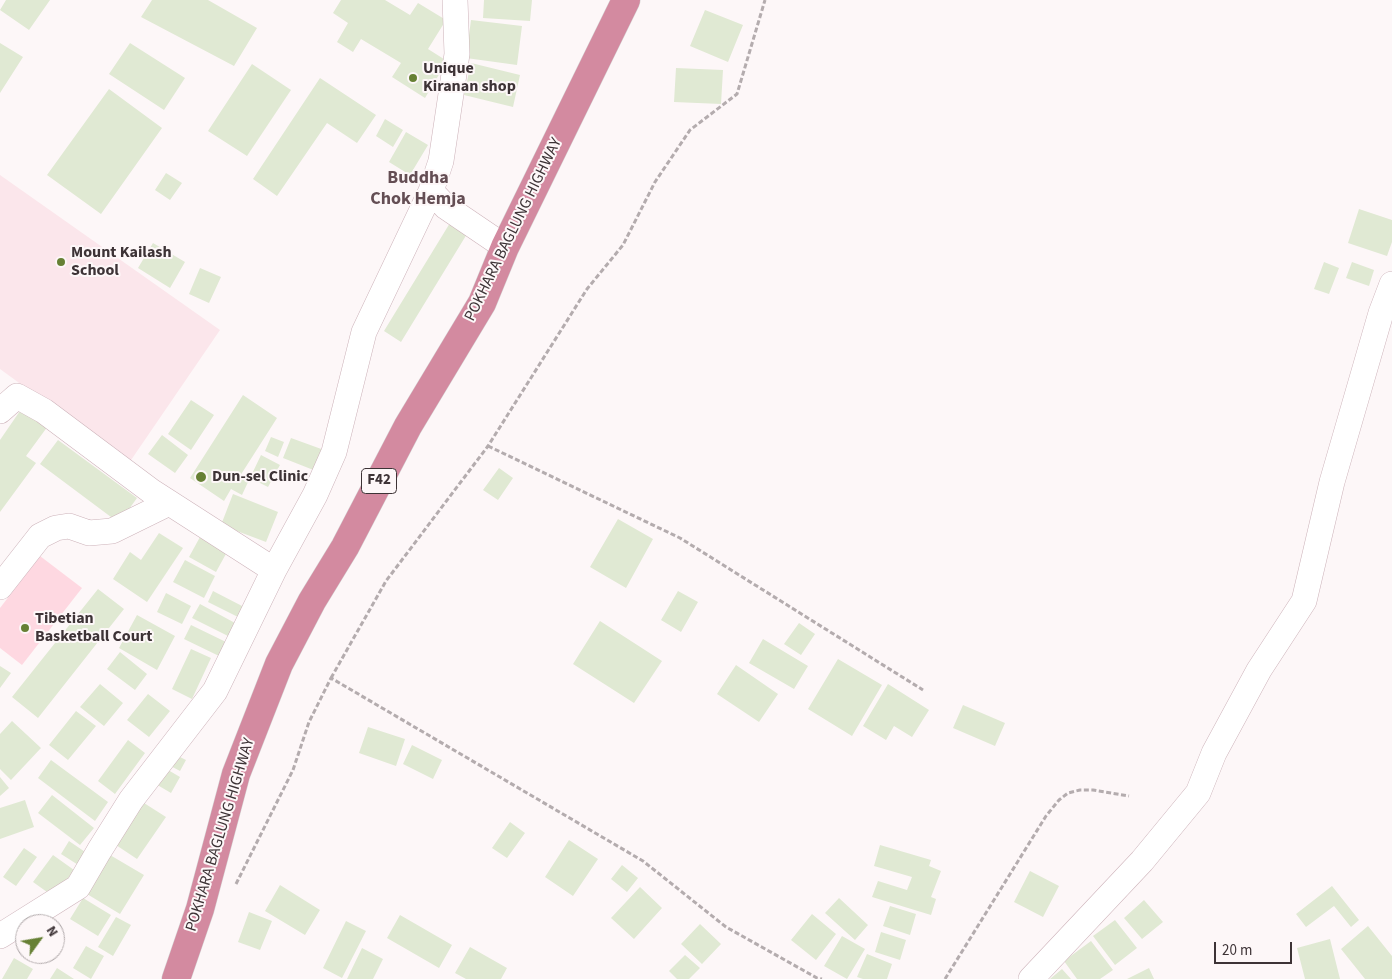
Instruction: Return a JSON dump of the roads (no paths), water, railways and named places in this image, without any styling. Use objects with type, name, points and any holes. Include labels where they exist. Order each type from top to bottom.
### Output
[{"type":"highway","name":"POKHARA BAGLUNG HIGHWAY","points":[[176,979],[200,909],[236,774],[279,664],[312,601],[345,547],[408,426],[482,303],[504,247],[626,0]]},
{"type":"street","points":[[0,936],[78,887],[132,800],[215,691],[274,570],[315,495],[334,452],[364,332],[431,191],[441,161],[457,54],[455,0]]},
{"type":"street","points":[[431,191],[446,207],[504,247]]},
{"type":"street","points":[[1031,979],[1142,861],[1198,793],[1214,754],[1259,670],[1304,601],[1332,482],[1378,322],[1392,284]]},
{"type":"street","points":[[0,411],[17,396],[44,411],[151,492],[274,570]]},
{"type":"street","points":[[0,588],[40,536],[56,528],[69,526],[89,533],[112,531],[169,503]]},
{"type":"place","name":"Unique Kiranan shop","points":[[413,78]]},
{"type":"place","name":"Mount Kailash School","points":[[61,262]]},
{"type":"place","name":"Dun-sel Clinic","points":[[201,477]]},
{"type":"place","name":"Tibetian Basketball Court","points":[[25,628]]},
{"type":"district","name":"Buddha Chok Hemja","points":[[418,189]]}]
